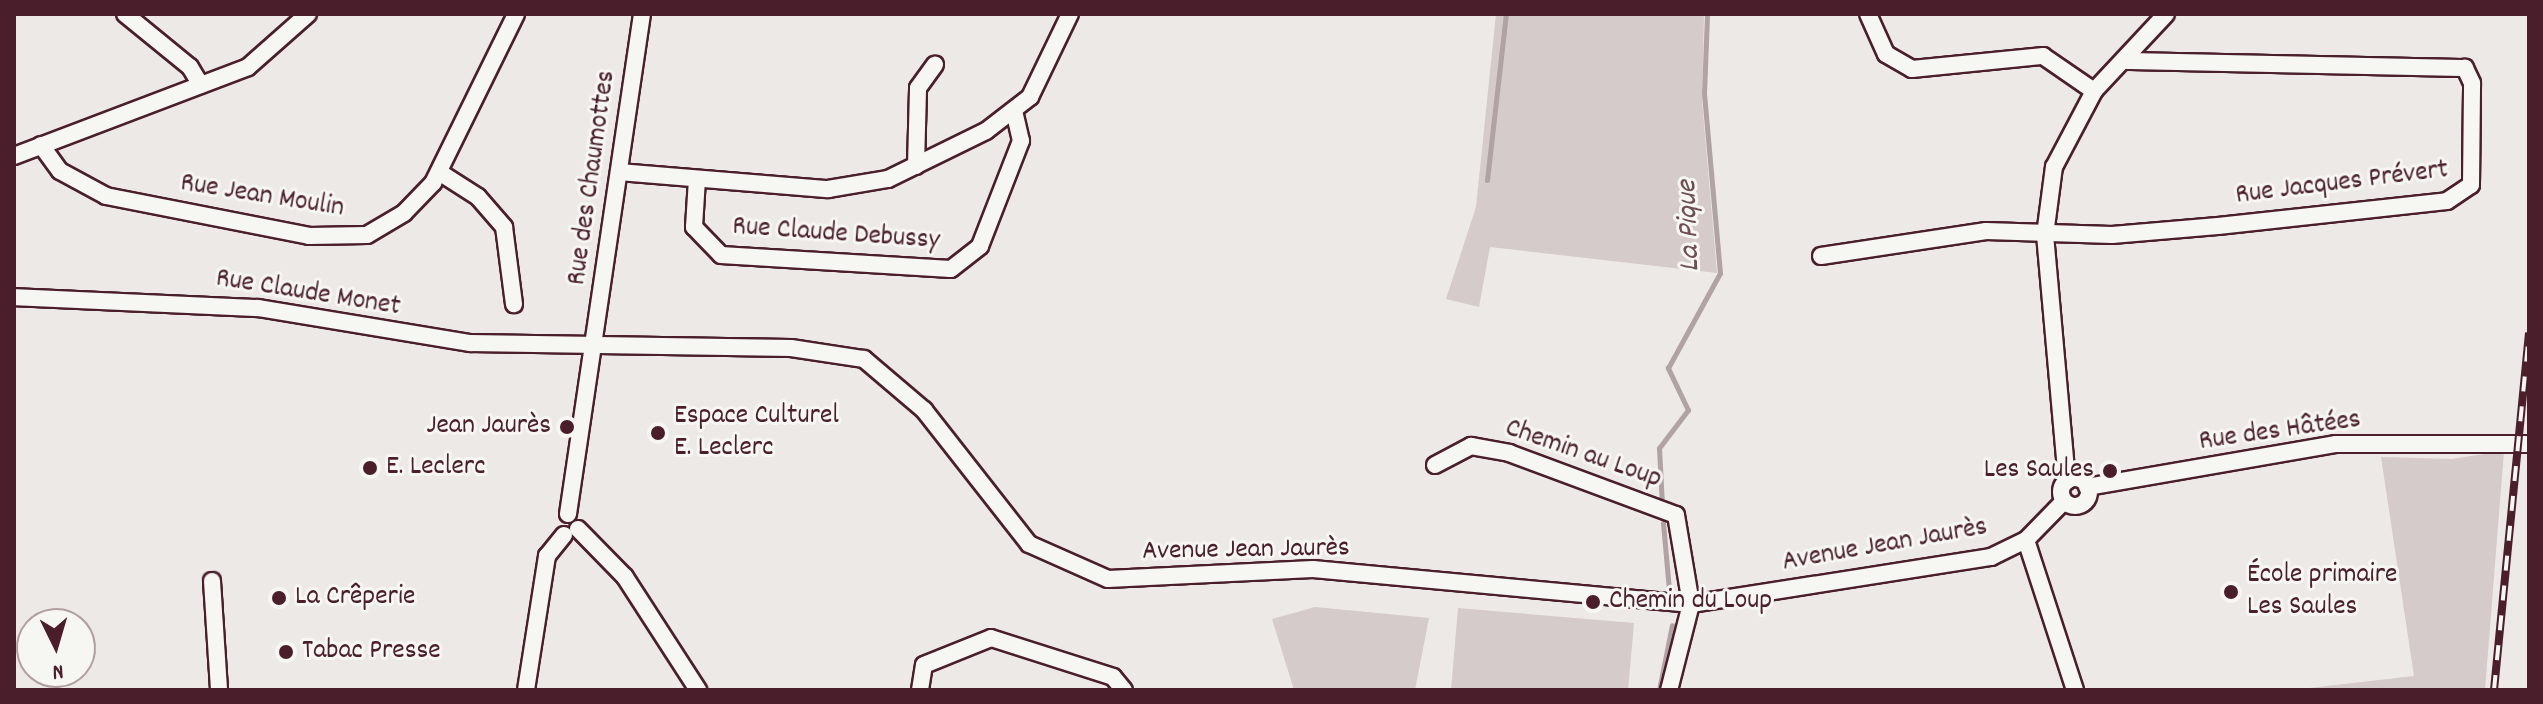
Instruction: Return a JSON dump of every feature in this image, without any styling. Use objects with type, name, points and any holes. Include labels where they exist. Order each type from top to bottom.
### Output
[{"type":"street","points":[[125,14],[190,67],[201,85]]},
{"type":"street","points":[[14,156],[248,67],[308,14]]},
{"type":"street","name":"Rue Jean Moulin","points":[[41,145],[60,171],[106,196],[332,238],[388,224],[439,172],[516,14]]},
{"type":"street","name":"Rue des Chaumottes","points":[[571,532],[568,514],[642,14]]},
{"type":"street","points":[[619,172],[828,189],[888,179],[1014,111],[1030,97],[1070,14]]},
{"type":"street","points":[[1868,14],[1886,54],[1912,69],[2043,56],[2094,91]]},
{"type":"street","points":[[2064,501],[2067,481],[2045,235],[2054,167],[2094,91],[2126,61],[2166,14]]},
{"type":"street","name":"Rue Jacques Prévert","points":[[2045,235],[2203,227],[2432,203],[2458,199],[2471,185],[2472,83],[2465,68],[2126,61]]},
{"type":"street","points":[[916,166],[918,88],[935,65]]},
{"type":"street","name":"Rue Claude Debussy","points":[[697,179],[694,227],[721,255],[951,269],[980,246],[1021,141],[1014,111]]},
{"type":"street","points":[[439,172],[478,197],[504,227],[514,304]]},
{"type":"street","points":[[1821,256],[1986,231],[2045,235]]},
{"type":"street","name":"Rue Claude Monet","points":[[14,297],[258,308],[405,336],[593,349]]},
{"type":"street","name":"Avenue Jean Jaurès","points":[[593,349],[791,348],[864,359],[924,410],[1029,544],[1108,579],[1313,569],[1691,604],[1950,566],[2026,540],[2064,501],[2082,504],[2087,487]]},
{"type":"street","name":"Rue des Hâtées","points":[[2087,487],[2336,444],[2529,444]]},
{"type":"street","name":"Chemin au Loup","points":[[1435,465],[1471,446],[1509,453],[1676,515],[1691,604]]},
{"type":"street","points":[[2067,481],[2087,487]]},
{"type":"street","points":[[526,690],[547,556],[571,532],[625,577],[698,690]]},
{"type":"street","points":[[2026,540],[2075,690]]},
{"type":"street","points":[[212,581],[219,690]]},
{"type":"street","points":[[1669,690],[1691,604]]},
{"type":"street","points":[[920,690],[924,665],[991,638],[1113,677],[1124,690]]},
{"type":"shaded area","points":[[1496,14],[1704,14],[1702,101],[1717,273],[1490,247],[1479,307],[1446,299],[1476,207]]},
{"type":"shaded area","points":[[2504,451],[2485,690],[2292,690],[2414,676],[2381,457],[2452,459]]},
{"type":"shaded area","points":[[1315,607],[1429,618],[1415,690],[1294,690],[1272,619]]},
{"type":"shaded area","points":[[1458,608],[1634,623],[1628,690],[1451,690]]},
{"type":"waterway","points":[[1487,180],[1506,14]]},
{"type":"waterway","name":"La Pique","points":[[1662,505],[1659,448],[1688,410],[1668,368],[1720,273],[1704,93],[1707,14]]},
{"type":"waterway","name":"La Pique","points":[[1663,523],[1669,590]]},
{"type":"waterway","name":"La Pique","points":[[1659,690],[1672,625]]},
{"type":"railway","points":[[2494,690],[2529,333]]},
{"type":"place","name":"Jean Jaurès","points":[[567,427]]},
{"type":"place","name":"Espace Culturel E. Leclerc","points":[[658,433]]},
{"type":"place","name":"E. Leclerc","points":[[370,468]]},
{"type":"place","name":"Les Saules","points":[[2110,471]]},
{"type":"place","name":"École primaire Les Saules","points":[[2231,592]]},
{"type":"place","name":"La Crêperie","points":[[279,598]]},
{"type":"place","name":"Chemin du Loup","points":[[1593,602]]},
{"type":"place","name":"Tabac Presse","points":[[286,652]]}]
